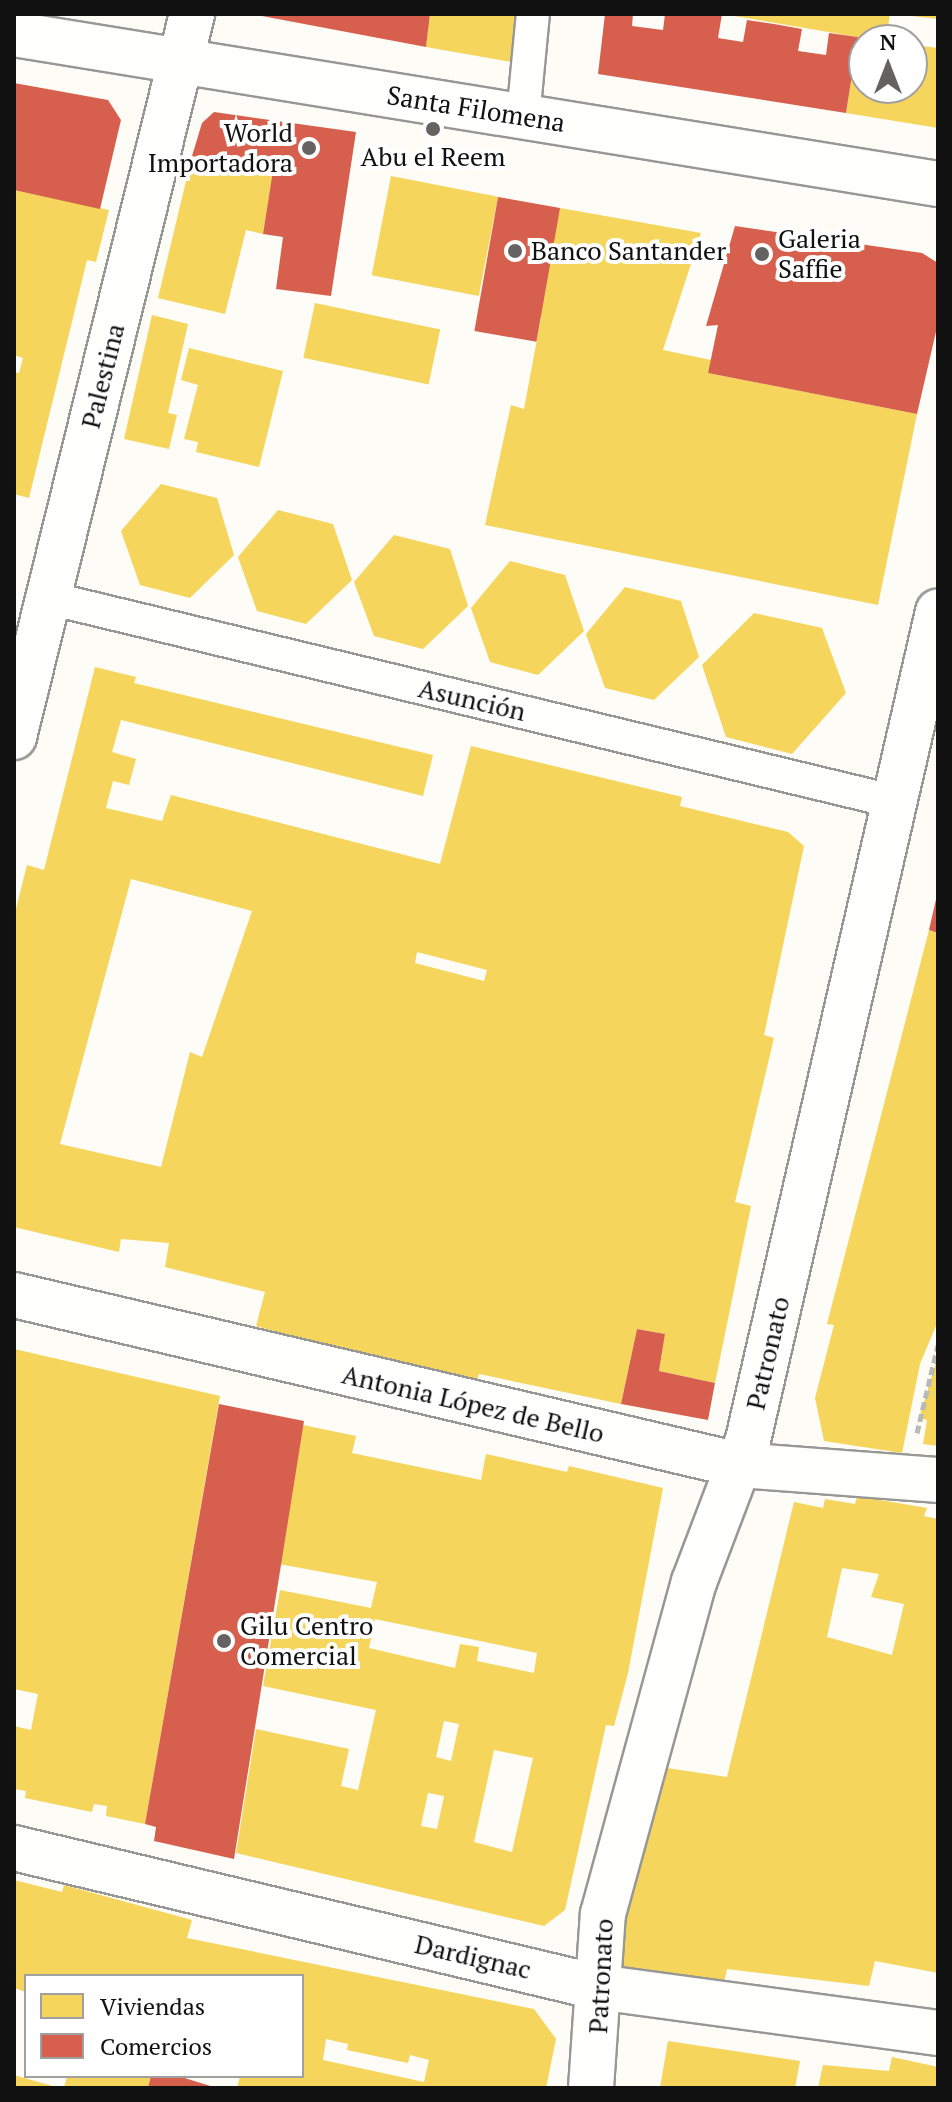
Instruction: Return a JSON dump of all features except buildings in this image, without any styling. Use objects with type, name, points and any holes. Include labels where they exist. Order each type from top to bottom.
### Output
[{"type":"street","name":"Palestina","points":[[14,737],[192,14]]},
{"type":"street","points":[[523,117],[533,14]]},
{"type":"street","name":"Santa Filomena","points":[[14,34],[938,184]]},
{"type":"street","name":"Asunción","points":[[49,598],[896,802]]},
{"type":"street","name":"Patronato","points":[[591,2088],[603,1914],[694,1582],[739,1465],[938,612]]},
{"type":"street","name":"Antonia López de Bello","points":[[14,1295],[739,1465],[923,1478]]},
{"type":"street","name":"Dardignac","points":[[14,1848],[597,1987],[938,2033]]},
{"type":"path","points":[[923,1478],[938,1345]]},
{"type":"place","name":"Abu el Reem","points":[[433,129]]},
{"type":"place","name":"World Importadora","points":[[309,148]]},
{"type":"place","name":"Banco Santander","points":[[515,251]]},
{"type":"place","name":"Galeria Saffie","points":[[762,254]]},
{"type":"place","name":"Gilu Centro Comercial","points":[[224,1641]]}]
